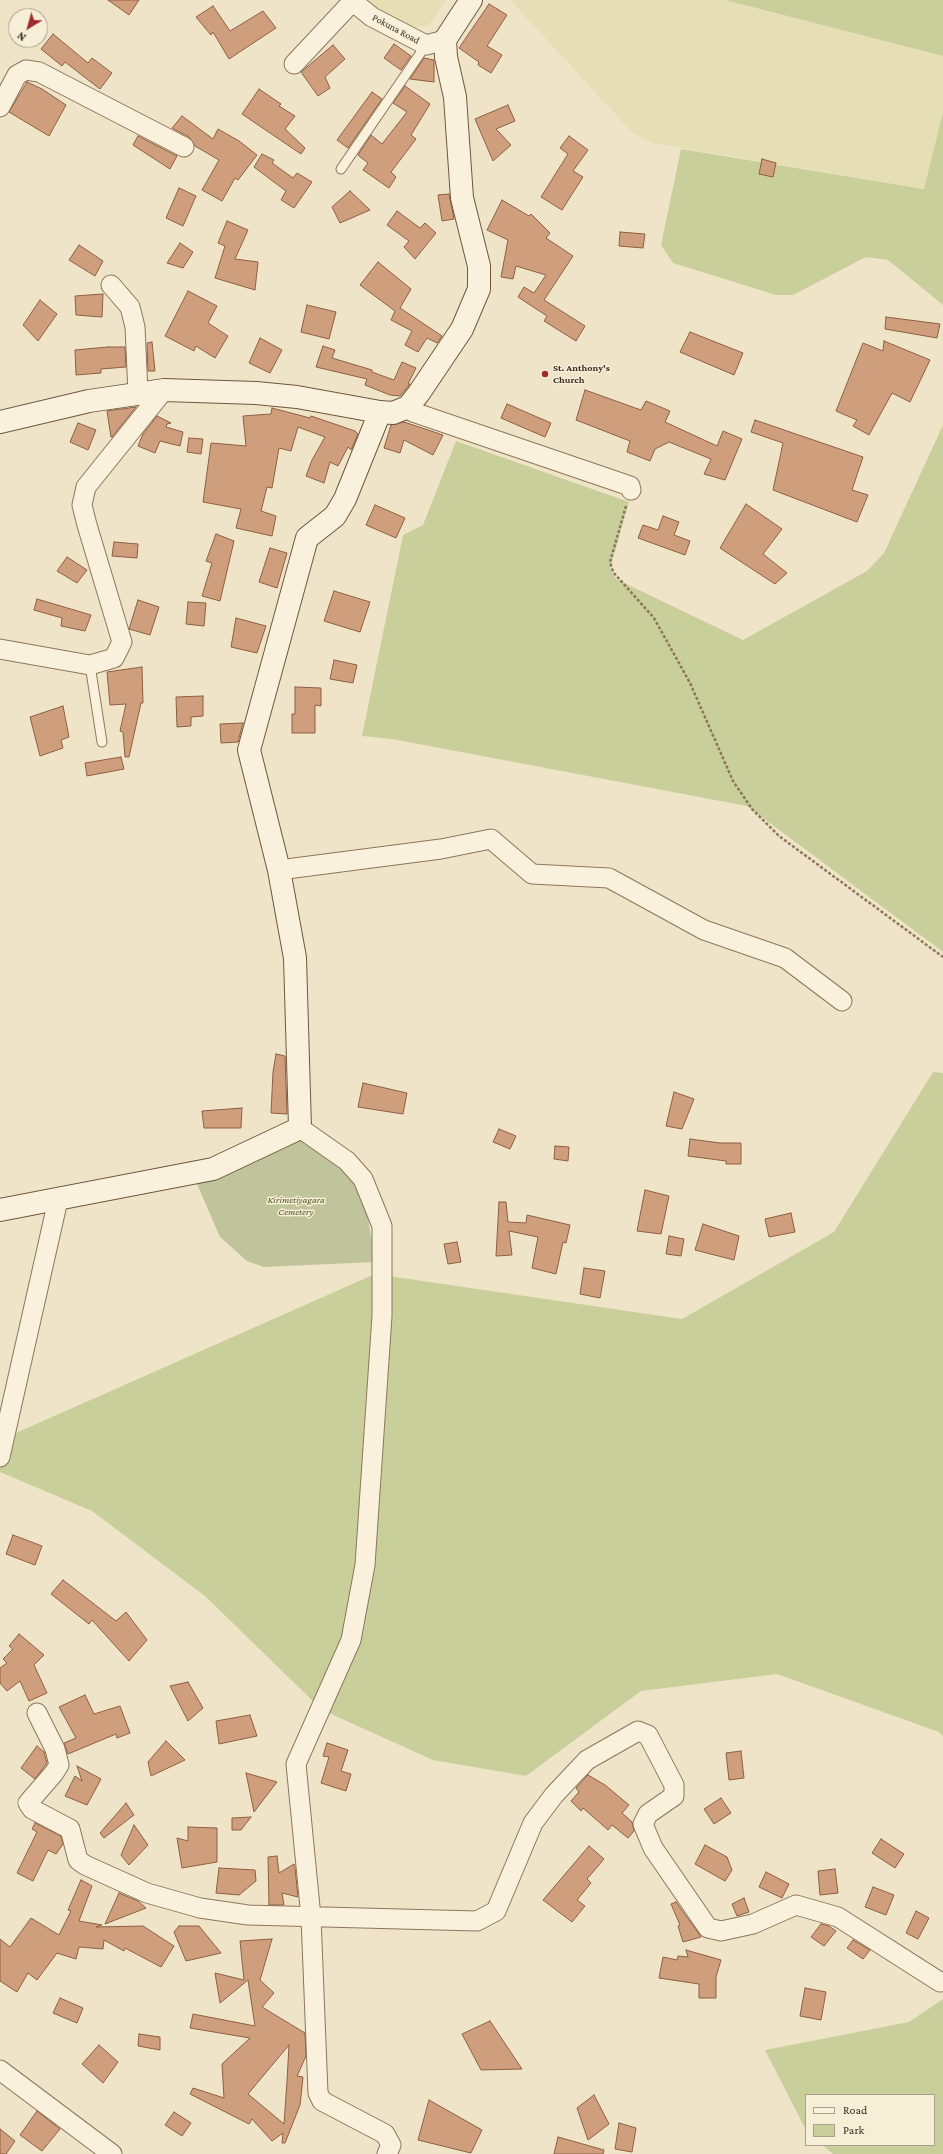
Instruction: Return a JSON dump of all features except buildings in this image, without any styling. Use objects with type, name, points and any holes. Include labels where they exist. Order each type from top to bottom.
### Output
[{"type":"street","points":[[0,422],[89,401],[164,390],[256,393],[297,397],[393,413],[408,407],[462,329],[479,289],[478,266],[462,198],[456,97],[446,56],[436,42],[471,0]]},
{"type":"street","points":[[294,64],[351,1]]},
{"type":"street","name":"Pokuna Road","points":[[351,1],[372,17],[436,42]]},
{"type":"street","points":[[0,107],[17,76],[26,70],[39,72],[184,147]]},
{"type":"street","points":[[111,285],[130,307],[135,327],[138,393]]},
{"type":"street","points":[[0,649],[90,665],[114,658],[122,642],[82,504],[86,487],[164,390]]},
{"type":"street","points":[[408,407],[413,412],[630,486],[631,490]]},
{"type":"street","points":[[300,1128],[295,958],[279,870],[249,750],[307,538],[335,516],[344,499],[380,412]]},
{"type":"street","points":[[279,870],[441,849],[491,839],[532,874],[609,878],[704,930],[785,958],[842,1001]]},
{"type":"street","points":[[0,1210],[213,1169],[300,1128]]},
{"type":"street","points":[[300,1128],[347,1161],[363,1179],[382,1226],[382,1316],[365,1565],[350,1640],[296,1764],[311,1917],[318,2093],[322,2101],[384,2134],[391,2145],[387,2154]]},
{"type":"street","points":[[0,1456],[58,1200]]},
{"type":"street","points":[[37,1713],[55,1749],[59,1765],[28,1803],[32,1810],[70,1828],[78,1860],[85,1865],[147,1893],[200,1908],[248,1915],[311,1917],[477,1920],[496,1911],[533,1823],[554,1795],[587,1760],[638,1731],[648,1735],[674,1785],[674,1796],[648,1814],[643,1824],[653,1848],[708,1928],[722,1931],[753,1924],[796,1905],[838,1917],[940,1982]]},
{"type":"street","points":[[0,2070],[112,2154]]},
{"type":"lane","points":[[341,168],[436,42]]},
{"type":"lane","points":[[90,665],[102,742]]},
{"type":"path","points":[[631,490],[610,562],[613,572],[654,618],[690,683],[733,781],[748,804],[779,836],[943,957]]},
{"type":"shaded area","points":[[350,0],[446,0],[429,25],[408,28]]},
{"type":"shaded area","points":[[510,0],[725,0],[943,56],[943,112],[925,189],[652,143],[633,133]]},
{"type":"green space","points":[[725,0],[943,0],[943,56]]},
{"type":"green space","points":[[943,112],[943,305],[888,260],[866,257],[793,295],[776,295],[673,263],[661,245],[681,149],[924,189]]},
{"type":"green space","points":[[943,425],[943,952],[747,806],[392,739],[362,736],[403,535],[423,525],[456,441],[629,502],[610,569],[616,579],[743,640],[867,571],[884,553]]},
{"type":"green space","points":[[933,1072],[943,1073],[943,1737],[939,1732],[777,1674],[641,1691],[526,1776],[433,1760],[322,1710],[205,1596],[92,1511],[0,1472],[0,1440],[375,1274],[682,1319],[834,1232]]},
{"type":"green space","name":"Kirimetiyagara Cemetery","points":[[296,1138],[310,1138],[343,1167],[364,1193],[375,1262],[264,1267],[247,1261],[220,1237],[197,1184],[231,1173]]},
{"type":"green space","points":[[943,1999],[943,2154],[833,2154],[823,2146],[935,2146],[935,2094],[805,2094],[805,2128],[765,2050],[909,2022]]},
{"type":"place","name":"St. Anthony's Church","points":[[545,374]]}]
